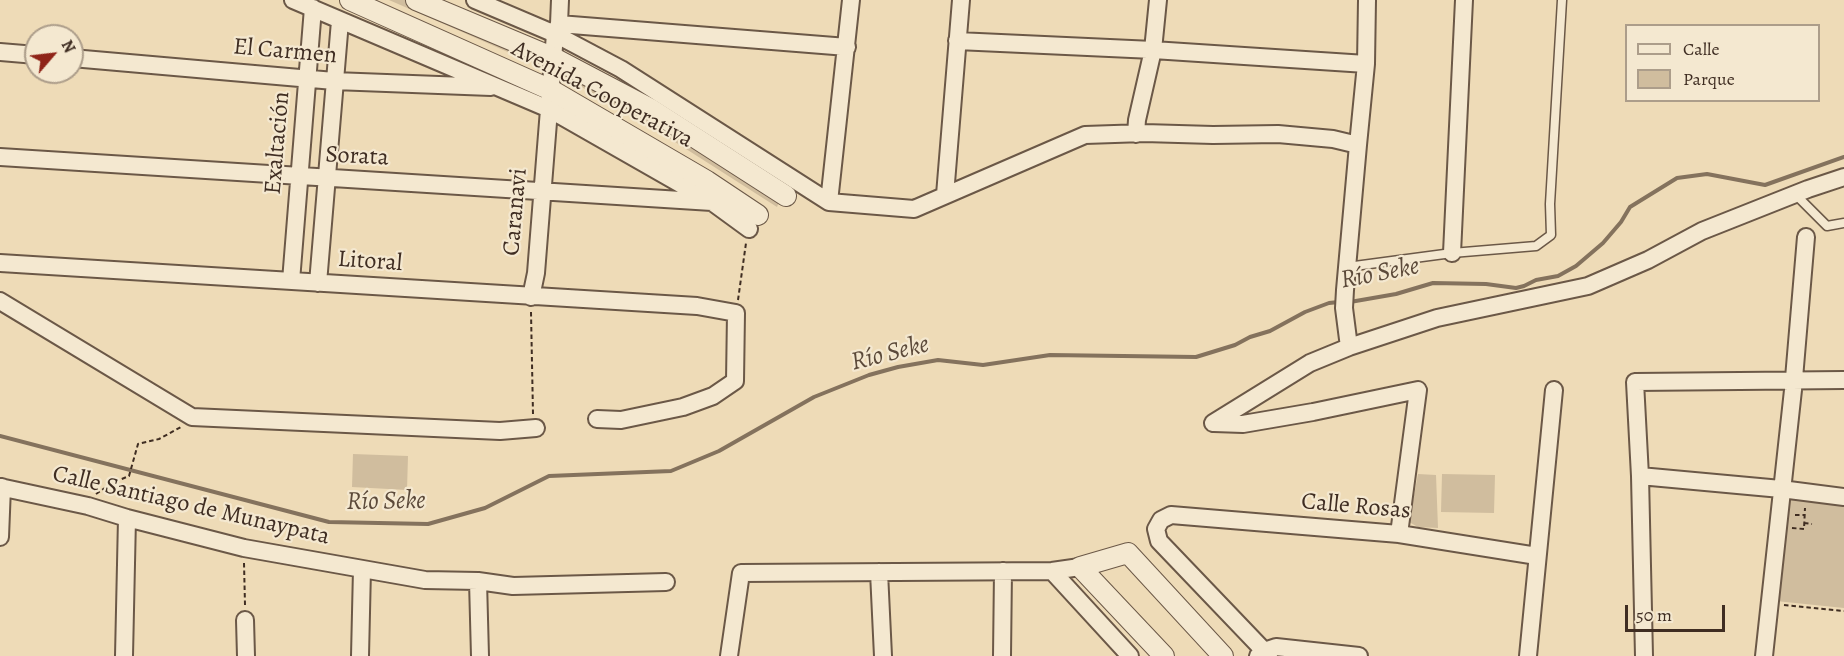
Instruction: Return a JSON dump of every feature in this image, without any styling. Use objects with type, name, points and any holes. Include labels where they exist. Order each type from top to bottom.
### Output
[{"type":"street","points":[[293,0],[494,84],[550,100],[712,202],[753,222]]},
{"type":"street","name":"Avenida Cooperativa","points":[[350,0],[707,181],[753,222]]},
{"type":"street","name":"Avenida Cooperativa","points":[[416,0],[554,58],[649,108],[786,196]]},
{"type":"street","points":[[475,0],[557,29],[829,202],[914,210],[1085,135],[1278,134],[1333,139],[1358,145]]},
{"type":"street","name":"Caranavi","points":[[531,297],[536,273],[560,0]]},
{"type":"street","points":[[829,202],[851,0]]},
{"type":"street","points":[[945,195],[961,0]]},
{"type":"street","points":[[1136,134],[1153,50],[1158,0]]},
{"type":"street","points":[[1349,347],[1344,308],[1360,104],[1366,64],[1367,0]]},
{"type":"street","points":[[1452,253],[1464,0]]},
{"type":"street","name":"Exaltación","points":[[291,281],[313,8]]},
{"type":"street","points":[[318,283],[340,21]]},
{"type":"street","points":[[557,29],[847,47]]},
{"type":"street","points":[[957,41],[1153,50],[1366,64]]},
{"type":"street","points":[[0,52],[24,54]]},
{"type":"street","name":"El Carmen","points":[[84,59],[334,81],[484,88],[490,88],[494,84]]},
{"type":"street","name":"Sorata","points":[[0,157],[712,202]]},
{"type":"street","points":[[1399,534],[1418,390],[1243,424],[1213,423],[1310,363],[1349,347],[1437,318],[1587,286],[1648,260],[1702,231],[1844,177]]},
{"type":"street","points":[[1764,656],[1806,237]]},
{"type":"street","name":"Litoral","points":[[0,263],[697,306],[736,313]]},
{"type":"street","points":[[0,301],[192,417],[500,430],[536,428]]},
{"type":"street","points":[[597,419],[621,420],[683,407],[713,396],[735,381],[736,313]]},
{"type":"street","points":[[1644,656],[1640,476],[1635,382],[1844,380]]},
{"type":"street","points":[[1528,656],[1554,390]]},
{"type":"street","points":[[1640,476],[1844,497]]},
{"type":"street","points":[[0,537],[1,487]]},
{"type":"street","name":"Calle Santiago de Munaypata","points":[[1,487],[88,506],[244,548],[425,580],[478,581],[513,586],[666,582]]},
{"type":"street","name":"Calle Rosas","points":[[1263,654],[1159,541],[1156,529],[1161,520],[1171,515],[1399,534],[1537,556]]},
{"type":"street","points":[[124,656],[127,518]]},
{"type":"street","points":[[729,656],[741,573],[1052,571],[1080,567],[1128,553],[1223,656]]},
{"type":"street","points":[[1080,567],[1164,656]]},
{"type":"street","points":[[360,656],[362,569]]},
{"type":"street","points":[[1002,656],[1003,571]]},
{"type":"street","points":[[1052,571],[1130,656]]},
{"type":"street","points":[[879,572],[883,656]]},
{"type":"street","points":[[478,581],[480,656]]},
{"type":"street","points":[[245,620],[246,656]]},
{"type":"street","points":[[1263,654],[1283,648],[1359,656]]},
{"type":"lane","points":[[1347,267],[1452,253],[1536,246],[1551,235],[1550,204],[1562,0]]},
{"type":"lane","points":[[1795,194],[1827,226],[1844,223]]},
{"type":"path","points":[[736,313],[753,222]]},
{"type":"path","points":[[531,297],[532,407],[536,428]]},
{"type":"path","points":[[88,506],[98,492],[129,476],[138,444],[159,439],[178,429],[192,417]]},
{"type":"path","points":[[1786,528],[1804,529],[1805,507]]},
{"type":"path","points":[[1792,515],[1804,516]]},
{"type":"path","points":[[1804,523],[1812,524]]},
{"type":"path","points":[[244,548],[245,620]]},
{"type":"path","points":[[1770,603],[1844,611]]},
{"type":"green space","points":[[389,0],[416,0],[545,57],[542,67]]},
{"type":"green space","points":[[571,67],[781,197],[777,207],[661,133],[566,78]]},
{"type":"green space","points":[[353,454],[408,456],[407,490],[352,487]]},
{"type":"green space","points":[[1418,474],[1436,475],[1438,528],[1418,527],[1409,522]]},
{"type":"green space","points":[[1442,474],[1495,475],[1494,513],[1441,512]]},
{"type":"green space","points":[[1786,497],[1844,503],[1844,608],[1776,601]]},
{"type":"waterway","name":"Río Seke","points":[[1350,302],[1396,294],[1433,283],[1486,284],[1516,288],[1524,286],[1536,280],[1558,276],[1576,266],[1603,243],[1621,222],[1630,207],[1677,178],[1707,174],[1765,185],[1844,157]]},
{"type":"waterway","name":"Río Seke","points":[[0,436],[329,522],[428,524],[485,508],[549,476],[671,471],[719,451],[814,397],[869,375],[898,367],[938,360],[983,365],[1050,355],[1196,357],[1270,331],[1305,312],[1329,303],[1339,302]]}]
